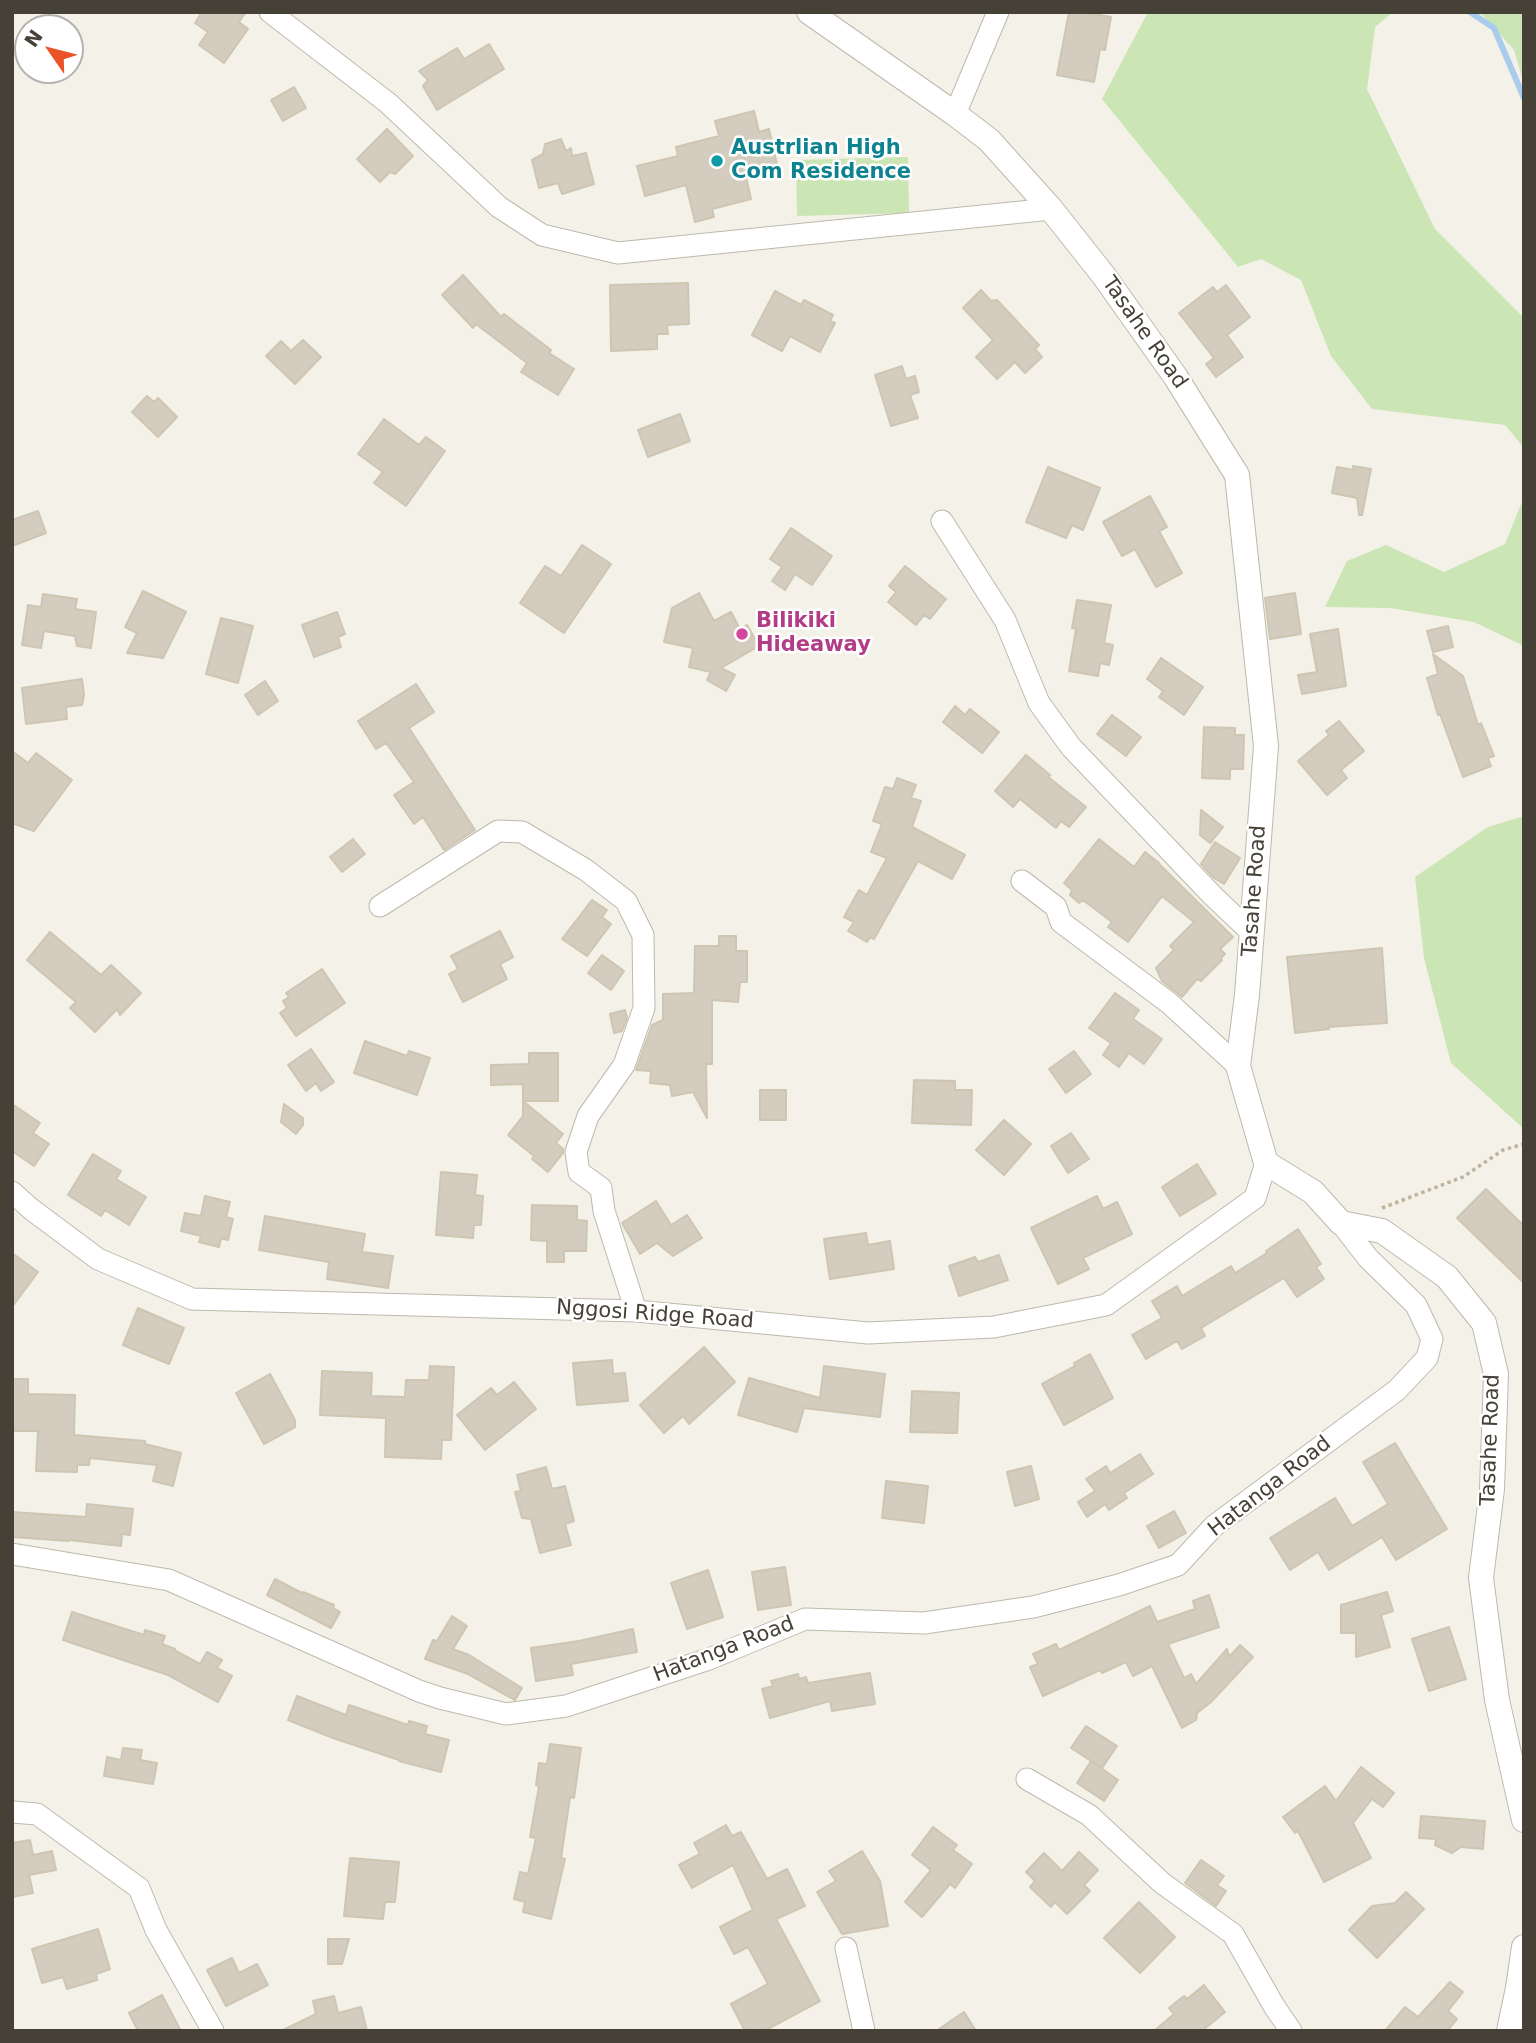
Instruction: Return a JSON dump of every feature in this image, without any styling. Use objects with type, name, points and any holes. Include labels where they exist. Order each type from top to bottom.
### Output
[{"type":"street","points":[[270,12],[388,103],[499,207],[542,235],[618,253],[1051,209]]},
{"type":"street","name":"Tasahe Road","points":[[808,12],[956,114],[989,140],[1051,209],[1104,276],[1175,376],[1237,475],[1266,746],[1247,995],[1238,1066],[1266,1163]]},
{"type":"street","points":[[956,114],[998,12]]},
{"type":"street","points":[[942,521],[1004,620],[1039,703],[1071,747],[1213,896],[1251,932]]},
{"type":"street","points":[[380,906],[498,831],[522,832],[586,870],[626,901],[643,935],[644,1008],[624,1065],[588,1116],[576,1152],[579,1172],[601,1188],[604,1211],[636,1311]]},
{"type":"street","points":[[1023,881],[1056,907],[1061,922],[1169,1003],[1238,1066]]},
{"type":"street","points":[[1266,1163],[1313,1192],[1341,1223]]},
{"type":"street","name":"Nggosi Ridge Road","points":[[12,1192],[98,1259],[192,1299],[636,1311],[868,1334],[994,1327],[1106,1305],[1255,1198],[1266,1163]]},
{"type":"street","name":"Tasahe Road","points":[[1341,1223],[1382,1231],[1447,1277],[1483,1323],[1496,1374],[1492,1489],[1481,1578],[1497,1700],[1524,1821]]},
{"type":"street","name":"Hatanga Road","points":[[12,1554],[169,1580],[419,1691],[506,1714],[566,1706],[709,1660],[805,1619],[925,1623],[1033,1607],[1119,1585],[1178,1566],[1214,1526],[1397,1390],[1427,1358],[1432,1339],[1416,1305],[1368,1258],[1341,1223]]},
{"type":"street","points":[[1027,1779],[1089,1815],[1162,1883],[1233,1934],[1291,2031]]},
{"type":"street","points":[[12,1812],[37,1814],[139,1888],[156,1930],[213,2031]]},
{"type":"street","points":[[1509,2031],[1524,1947]]},
{"type":"street","points":[[845,1948],[864,2031]]},
{"type":"path","points":[[1376,1210],[1463,1177],[1503,1150],[1524,1144]]},
{"type":"green space","points":[[1148,12],[1393,12],[1375,27],[1367,89],[1435,229],[1524,318],[1524,448],[1505,425],[1372,409],[1331,356],[1301,280],[1261,259],[1238,267],[1102,99]]},
{"type":"green space","points":[[1480,12],[1524,12],[1524,84],[1514,50]]},
{"type":"green space","points":[[908,157],[909,213],[797,216],[796,160]]},
{"type":"green space","points":[[1524,497],[1524,646],[1474,622],[1390,608],[1325,607],[1347,561],[1386,545],[1444,572],[1505,544]]},
{"type":"green space","points":[[1524,816],[1524,1129],[1451,1063],[1424,958],[1415,877],[1488,827]]},
{"type":"building","points":[[202,12],[246,12],[239,22],[248,29],[224,63],[199,45],[208,32],[195,23]]},
{"type":"building","points":[[1069,12],[1111,17],[1105,50],[1100,49],[1094,82],[1057,75]]},
{"type":"building","points":[[489,44],[504,69],[437,110],[423,86],[428,80],[419,71],[457,48],[464,59]]},
{"type":"building","points":[[294,87],[306,108],[283,121],[271,100]]},
{"type":"building","name":"Austrlian High Com Residence","points":[[754,111],[759,132],[769,129],[778,169],[746,177],[751,199],[712,209],[714,217],[695,222],[686,185],[645,196],[637,166],[678,156],[676,147],[719,136],[715,121]]},
{"type":"building","points":[[387,129],[413,156],[395,174],[390,172],[380,182],[357,159]]},
{"type":"building","points":[[561,139],[566,151],[571,148],[572,156],[586,153],[594,184],[562,194],[558,183],[539,188],[532,160],[543,154],[545,144]]},
{"type":"building","points":[[463,275],[501,317],[504,314],[551,350],[549,353],[574,369],[558,395],[521,372],[527,363],[476,324],[473,328],[442,295]]},
{"type":"building","points":[[688,283],[689,324],[667,325],[668,334],[657,334],[657,349],[611,351],[610,285]]},
{"type":"building","points":[[1226,285],[1250,317],[1227,335],[1243,357],[1216,377],[1206,364],[1214,358],[1179,313],[1213,287],[1217,292]]},
{"type":"building","points":[[981,290],[991,301],[997,300],[1039,345],[1035,349],[1042,357],[1025,373],[1015,362],[997,379],[976,357],[993,340],[963,308]]},
{"type":"building","points":[[775,291],[801,305],[804,300],[833,315],[830,321],[835,323],[820,352],[790,336],[782,351],[752,335]]},
{"type":"building","points":[[303,340],[321,357],[295,384],[266,356],[281,341],[291,351]]},
{"type":"building","points":[[902,366],[906,379],[915,376],[919,392],[910,395],[918,418],[891,426],[875,375]]},
{"type":"building","points":[[147,396],[154,402],[158,398],[177,417],[158,437],[132,412]]},
{"type":"building","points":[[680,414],[690,441],[648,457],[638,430]]},
{"type":"building","points":[[384,419],[419,445],[426,437],[445,451],[406,506],[374,483],[383,472],[358,454]]},
{"type":"building","points":[[1353,466],[1371,469],[1362,515],[1359,515],[1357,498],[1332,493],[1337,467],[1354,470]]},
{"type":"building","points":[[1048,467],[1100,488],[1083,530],[1072,525],[1066,538],[1026,522]]},
{"type":"building","points":[[1150,496],[1167,527],[1159,531],[1182,573],[1156,587],[1135,549],[1122,556],[1103,522]]},
{"type":"building","points":[[38,511],[46,533],[12,546],[12,520]]},
{"type":"building","points":[[791,528],[832,556],[812,585],[795,574],[785,590],[772,581],[782,567],[770,559]]},
{"type":"building","points":[[582,545],[611,564],[564,633],[520,603],[545,566],[561,576]]},
{"type":"building","points":[[905,566],[946,599],[930,619],[924,615],[916,625],[888,602],[896,592],[889,586]]},
{"type":"building","points":[[143,591],[186,612],[163,658],[127,653],[137,633],[125,627]]},
{"type":"building","points":[[699,593],[714,621],[731,612],[740,629],[747,625],[759,646],[721,668],[735,675],[726,691],[707,680],[711,672],[689,667],[693,648],[664,642],[672,608]]},
{"type":"building","points":[[1295,593],[1301,634],[1270,639],[1265,598]]},
{"type":"building","points":[[43,594],[77,599],[75,609],[96,612],[91,648],[77,646],[75,636],[44,631],[41,648],[22,645],[28,605],[41,607]]},
{"type":"building","points":[[1077,600],[1111,605],[1104,643],[1113,645],[1109,665],[1100,663],[1098,676],[1069,671],[1076,629],[1072,628]]},
{"type":"building","points":[[337,612],[345,634],[338,637],[341,647],[314,657],[302,625]]},
{"type":"building","points":[[221,618],[253,626],[238,683],[206,674]]},
{"type":"building","points":[[1448,626],[1453,647],[1433,652],[1427,631]]},
{"type":"building","points":[[1338,629],[1346,686],[1302,694],[1298,675],[1317,672],[1310,634]]},
{"type":"building","points":[[1433,654],[1463,676],[1478,725],[1481,723],[1494,756],[1488,758],[1491,766],[1463,777],[1440,714],[1438,715],[1427,678],[1438,674]]},
{"type":"building","points":[[1161,658],[1203,687],[1184,715],[1159,697],[1163,691],[1147,679]]},
{"type":"building","points":[[82,679],[82,705],[66,707],[67,719],[26,724],[22,688]]},
{"type":"building","points":[[265,681],[278,701],[258,715],[245,695]]},
{"type":"building","points":[[416,684],[434,712],[409,728],[475,830],[444,850],[423,817],[414,824],[394,795],[414,782],[386,743],[376,749],[358,721]]},
{"type":"building","points":[[955,706],[965,715],[970,709],[999,732],[982,753],[943,722]]},
{"type":"building","points":[[1112,715],[1141,737],[1126,756],[1097,734]]},
{"type":"building","points":[[1339,721],[1364,751],[1341,770],[1347,778],[1327,795],[1298,761],[1329,735],[1326,731]]},
{"type":"building","points":[[1204,727],[1235,728],[1235,735],[1244,735],[1243,769],[1230,769],[1230,779],[1202,778]]},
{"type":"building","points":[[12,751],[28,763],[36,753],[72,780],[34,831],[12,823]]},
{"type":"building","points":[[1026,755],[1050,775],[1048,777],[1086,807],[1069,827],[1061,821],[1056,828],[1020,799],[1013,807],[995,791]]},
{"type":"building","points":[[897,778],[916,785],[911,798],[921,801],[912,827],[965,855],[952,879],[918,861],[874,939],[870,937],[867,942],[848,931],[854,922],[844,917],[859,890],[867,895],[887,858],[871,852],[882,824],[873,821],[885,787],[893,789]]},
{"type":"building","points":[[1201,810],[1223,827],[1210,843],[1200,835]]},
{"type":"building","points":[[353,839],[365,854],[342,872],[330,857]]},
{"type":"building","points":[[1099,839],[1134,867],[1145,852],[1233,937],[1220,949],[1225,954],[1222,960],[1201,981],[1197,979],[1182,997],[1162,981],[1156,968],[1174,950],[1170,946],[1194,922],[1162,896],[1128,942],[1108,927],[1112,922],[1083,900],[1079,903],[1070,895],[1072,890],[1064,883]]},
{"type":"building","points":[[1215,842],[1240,858],[1224,884],[1201,864]]},
{"type":"building","points":[[592,900],[607,910],[602,917],[611,924],[587,956],[562,939]]},
{"type":"building","points":[[500,931],[513,957],[500,964],[507,979],[463,1002],[449,974],[458,969],[451,956]]},
{"type":"building","points":[[50,932],[101,975],[111,965],[141,993],[120,1015],[117,1009],[95,1032],[70,1008],[76,1002],[27,960]]},
{"type":"building","points":[[719,936],[736,936],[736,951],[747,951],[747,982],[740,982],[738,1002],[712,1000],[712,1064],[706,1064],[707,1118],[693,1092],[672,1096],[670,1085],[650,1083],[651,1071],[636,1070],[652,1025],[663,1020],[663,994],[694,993],[695,946],[719,946]]},
{"type":"building","points":[[1382,948],[1387,1023],[1328,1027],[1329,1029],[1295,1033],[1287,957]]},
{"type":"building","points":[[602,955],[624,971],[611,990],[588,973]]},
{"type":"building","points":[[322,969],[345,1003],[296,1036],[280,1013],[287,1008],[283,1001],[289,997],[286,993]]},
{"type":"building","points":[[1115,993],[1139,1010],[1133,1019],[1162,1039],[1144,1064],[1129,1053],[1119,1067],[1103,1055],[1111,1043],[1089,1028]]},
{"type":"building","points":[[625,1010],[627,1018],[622,1031],[614,1033],[610,1014]]},
{"type":"building","points":[[365,1041],[407,1056],[409,1051],[430,1058],[417,1095],[354,1073]]},
{"type":"building","points":[[311,1049],[334,1082],[321,1091],[316,1083],[306,1091],[288,1065]]},
{"type":"building","points":[[1074,1051],[1091,1074],[1066,1093],[1049,1069]]},
{"type":"building","points":[[529,1053],[558,1053],[558,1101],[523,1101],[523,1084],[491,1085],[491,1065],[529,1064]]},
{"type":"building","points":[[914,1080],[955,1081],[955,1090],[972,1090],[971,1125],[912,1123]]},
{"type":"building","points":[[760,1090],[786,1090],[786,1120],[760,1120]]},
{"type":"building","points":[[523,1101],[563,1134],[556,1143],[563,1149],[563,1153],[548,1172],[532,1159],[534,1156],[508,1135],[523,1116]]},
{"type":"building","points":[[12,1104],[40,1123],[33,1133],[49,1144],[34,1166],[12,1151]]},
{"type":"building","points":[[284,1104],[303,1118],[303,1125],[296,1134],[281,1122]]},
{"type":"building","points":[[1004,1120],[1031,1144],[1004,1175],[976,1150]]},
{"type":"building","points":[[1071,1133],[1089,1159],[1068,1173],[1051,1146]]},
{"type":"building","points":[[93,1154],[121,1171],[116,1179],[146,1197],[129,1225],[105,1210],[101,1216],[68,1195]]},
{"type":"building","points":[[1197,1164],[1216,1194],[1180,1216],[1162,1187]]},
{"type":"building","points":[[441,1172],[477,1175],[475,1195],[483,1196],[481,1225],[474,1225],[473,1238],[436,1235]]},
{"type":"building","points":[[1486,1189],[1524,1226],[1524,1283],[1457,1218]]},
{"type":"building","points":[[205,1196],[230,1202],[226,1217],[233,1219],[228,1240],[221,1238],[219,1247],[199,1242],[201,1236],[181,1231],[185,1213],[201,1216]]},
{"type":"building","points":[[1097,1196],[1103,1209],[1117,1202],[1132,1234],[1083,1258],[1089,1269],[1058,1284],[1031,1228]]},
{"type":"building","points":[[656,1201],[671,1225],[687,1215],[702,1238],[673,1256],[657,1243],[640,1254],[622,1223]]},
{"type":"building","points":[[532,1205],[577,1206],[577,1220],[587,1221],[586,1251],[564,1251],[564,1262],[547,1262],[547,1241],[531,1240]]},
{"type":"building","points":[[265,1216],[365,1234],[362,1252],[393,1256],[388,1288],[327,1279],[329,1262],[259,1250]]},
{"type":"building","points":[[1298,1229],[1321,1264],[1316,1267],[1324,1279],[1297,1297],[1284,1278],[1201,1328],[1205,1336],[1182,1349],[1177,1341],[1146,1359],[1132,1335],[1162,1318],[1152,1301],[1177,1286],[1182,1296],[1231,1266],[1235,1273]]},
{"type":"building","points":[[866,1233],[868,1245],[890,1241],[894,1269],[830,1279],[824,1239]]},
{"type":"building","points":[[12,1253],[38,1272],[12,1307]]},
{"type":"building","points":[[999,1255],[1008,1280],[959,1296],[949,1266],[975,1257],[978,1262]]},
{"type":"building","points":[[138,1308],[184,1328],[169,1364],[123,1345]]},
{"type":"building","points":[[704,1347],[735,1382],[689,1424],[683,1416],[664,1433],[640,1405]]},
{"type":"building","points":[[1090,1354],[1113,1398],[1064,1425],[1042,1384],[1075,1366],[1074,1363]]},
{"type":"building","points":[[612,1360],[613,1374],[625,1373],[628,1401],[577,1405],[573,1363]]},
{"type":"building","points":[[430,1366],[454,1367],[451,1440],[442,1440],[441,1459],[385,1457],[386,1418],[320,1415],[322,1371],[372,1373],[371,1396],[405,1397],[406,1380],[429,1380]]},
{"type":"building","points":[[824,1366],[885,1374],[880,1417],[804,1408],[797,1432],[738,1415],[749,1378],[820,1398]]},
{"type":"building","points":[[270,1374],[295,1420],[295,1427],[264,1444],[236,1393]]},
{"type":"building","points":[[12,1379],[28,1379],[28,1394],[75,1395],[74,1435],[145,1441],[145,1444],[181,1453],[173,1486],[153,1481],[157,1465],[90,1458],[89,1465],[77,1465],[77,1472],[36,1471],[38,1431],[12,1431]]},
{"type":"building","points":[[514,1382],[536,1409],[485,1450],[457,1415],[491,1388],[497,1395]]},
{"type":"building","points":[[912,1391],[959,1393],[957,1433],[910,1432]]},
{"type":"building","points":[[1395,1443],[1447,1529],[1396,1560],[1382,1537],[1329,1570],[1318,1552],[1290,1570],[1270,1538],[1335,1498],[1352,1526],[1388,1504],[1363,1462]]},
{"type":"building","points":[[1140,1454],[1153,1474],[1124,1493],[1127,1498],[1109,1510],[1105,1504],[1087,1517],[1078,1502],[1095,1491],[1086,1479],[1106,1466],[1110,1473]]},
{"type":"building","points":[[1031,1466],[1039,1499],[1015,1506],[1007,1472]]},
{"type":"building","points":[[546,1467],[552,1489],[565,1486],[574,1521],[565,1524],[571,1545],[540,1553],[531,1519],[522,1518],[515,1492],[521,1491],[517,1475]]},
{"type":"building","points":[[886,1481],[928,1486],[924,1523],[882,1518]]},
{"type":"building","points":[[87,1504],[133,1509],[130,1535],[122,1534],[121,1546],[12,1537],[12,1512],[86,1517]]},
{"type":"building","points":[[1174,1511],[1186,1533],[1159,1548],[1147,1526]]},
{"type":"building","points":[[785,1567],[791,1605],[758,1610],[752,1572]]},
{"type":"building","points":[[708,1570],[723,1617],[687,1629],[671,1583]]},
{"type":"building","points":[[275,1579],[334,1605],[333,1608],[340,1612],[331,1628],[267,1595]]},
{"type":"building","points":[[1387,1592],[1393,1611],[1381,1615],[1390,1647],[1356,1657],[1356,1633],[1341,1633],[1341,1605]]},
{"type":"building","points":[[1209,1595],[1219,1627],[1168,1644],[1184,1678],[1191,1674],[1196,1684],[1227,1649],[1229,1657],[1240,1645],[1253,1657],[1211,1702],[1197,1713],[1196,1720],[1182,1728],[1152,1666],[1133,1676],[1126,1662],[1102,1673],[1100,1670],[1043,1696],[1030,1667],[1038,1664],[1033,1654],[1056,1644],[1059,1650],[1150,1606],[1157,1622],[1195,1609],[1193,1601]]},
{"type":"building","points":[[72,1612],[144,1635],[145,1630],[165,1636],[162,1644],[200,1664],[207,1652],[222,1660],[217,1668],[232,1676],[218,1702],[168,1675],[63,1640]]},
{"type":"building","points":[[452,1616],[467,1626],[453,1649],[469,1655],[522,1688],[515,1700],[468,1674],[425,1659],[433,1640],[437,1641]]},
{"type":"building","points":[[1449,1627],[1466,1679],[1429,1691],[1412,1639]]},
{"type":"building","points":[[633,1629],[637,1652],[571,1664],[573,1675],[536,1681],[531,1648]]},
{"type":"building","points":[[870,1673],[875,1704],[832,1711],[830,1701],[770,1718],[762,1689],[773,1686],[771,1681],[798,1674],[799,1679],[806,1677],[808,1683]]},
{"type":"building","points":[[297,1696],[346,1715],[349,1705],[408,1725],[409,1721],[427,1726],[425,1734],[449,1740],[441,1772],[399,1761],[288,1720]]},
{"type":"building","points":[[1086,1726],[1117,1746],[1102,1768],[1071,1748]]},
{"type":"building","points":[[550,1744],[581,1748],[561,1858],[565,1859],[551,1919],[523,1912],[525,1902],[514,1899],[520,1872],[528,1874],[536,1838],[530,1837],[539,1786],[536,1785],[539,1763],[547,1764]]},
{"type":"building","points":[[123,1748],[142,1750],[140,1760],[157,1763],[153,1784],[104,1776],[107,1757],[121,1760]]},
{"type":"building","points":[[1091,1761],[1118,1780],[1104,1801],[1077,1783]]},
{"type":"building","points":[[1361,1767],[1394,1793],[1383,1807],[1372,1799],[1353,1823],[1371,1858],[1324,1882],[1298,1831],[1295,1833],[1283,1817],[1325,1786],[1336,1801]]},
{"type":"building","points":[[1421,1816],[1485,1821],[1483,1849],[1461,1847],[1452,1853],[1435,1845],[1436,1839],[1419,1838]]},
{"type":"building","points":[[726,1825],[732,1836],[741,1832],[767,1879],[787,1869],[805,1906],[776,1919],[820,2001],[764,2031],[745,2031],[731,2004],[768,1984],[748,1947],[734,1954],[720,1927],[753,1910],[733,1865],[692,1888],[679,1865],[700,1854],[694,1843]]},
{"type":"building","points":[[933,1827],[957,1845],[953,1850],[972,1864],[955,1888],[950,1884],[922,1917],[905,1902],[931,1870],[912,1855]]},
{"type":"building","points":[[30,1840],[33,1855],[52,1851],[56,1870],[29,1875],[33,1893],[12,1897],[12,1843]]},
{"type":"building","points":[[862,1851],[880,1881],[888,1926],[842,1934],[817,1892],[836,1881],[829,1871]]},
{"type":"building","points":[[1079,1852],[1098,1870],[1084,1885],[1090,1891],[1067,1914],[1055,1902],[1051,1907],[1030,1887],[1035,1881],[1026,1872],[1044,1853],[1062,1871]]},
{"type":"building","points":[[350,1858],[399,1862],[395,1902],[385,1902],[383,1919],[344,1916]]},
{"type":"building","points":[[1201,1860],[1224,1876],[1217,1885],[1226,1891],[1216,1906],[1185,1883]]},
{"type":"building","points":[[1406,1892],[1424,1909],[1377,1958],[1349,1930],[1372,1906],[1395,1903]]},
{"type":"building","points":[[1139,1902],[1175,1937],[1140,1973],[1104,1938]]},
{"type":"building","points":[[98,1929],[110,1969],[96,1974],[97,1980],[67,1989],[63,1977],[42,1983],[32,1949]]},
{"type":"building","points":[[328,1939],[349,1939],[342,1964],[328,1964]]},
{"type":"building","points":[[232,1958],[239,1973],[257,1964],[268,1985],[226,2006],[207,1970]]},
{"type":"building","points":[[1450,1982],[1463,1992],[1448,2011],[1457,2019],[1447,2031],[1385,2031],[1405,2007],[1418,2017]]},
{"type":"building","points":[[1204,1985],[1225,2012],[1202,2031],[1154,2031],[1174,2014],[1169,2008],[1184,1996],[1187,1999]]},
{"type":"building","points":[[162,1995],[181,2031],[138,2031],[129,2013]]},
{"type":"building","points":[[334,1996],[338,2013],[361,2007],[367,2031],[281,2031],[316,2014],[313,2001]]},
{"type":"building","points":[[964,2012],[976,2031],[936,2031]]},
{"type":"waterway","points":[[1470,12],[1494,28],[1524,98]]},
{"type":"place","name":"Austrlian High Com Residence","points":[[717,161]]},
{"type":"place","name":"Bilikiki Hideaway","points":[[742,634]]}]
